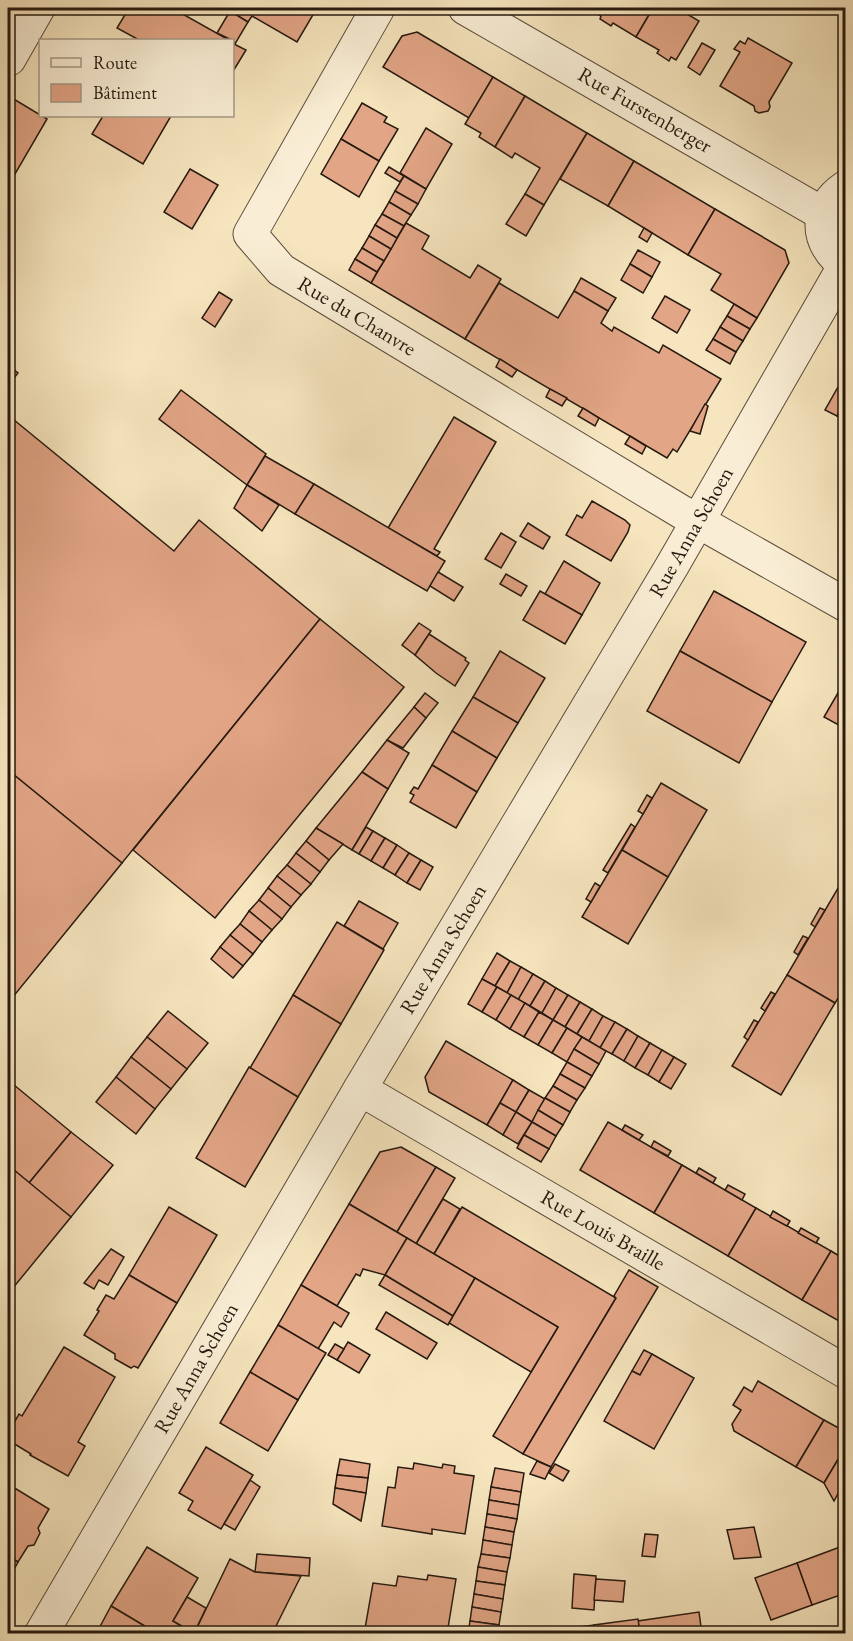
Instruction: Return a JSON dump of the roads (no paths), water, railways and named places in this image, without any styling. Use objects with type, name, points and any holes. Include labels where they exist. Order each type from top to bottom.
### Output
[{"type":"street","points":[[8,58],[38,8]]},
{"type":"street","name":"Rue du Chanvre","points":[[378,8],[250,234],[281,270],[698,520]]},
{"type":"street","name":"Rue Furstenberger","points":[[465,8],[824,214]]},
{"type":"street","points":[[845,265],[833,256],[825,243],[822,228],[828,203],[836,193],[846,187]]},
{"type":"street","name":"Rue Anna Schoen","points":[[41,1634],[360,1089],[698,520],[845,265]]},
{"type":"street","points":[[698,520],[846,605]]},
{"type":"street","name":"Rue Louis Braille","points":[[360,1089],[846,1372]]}]
